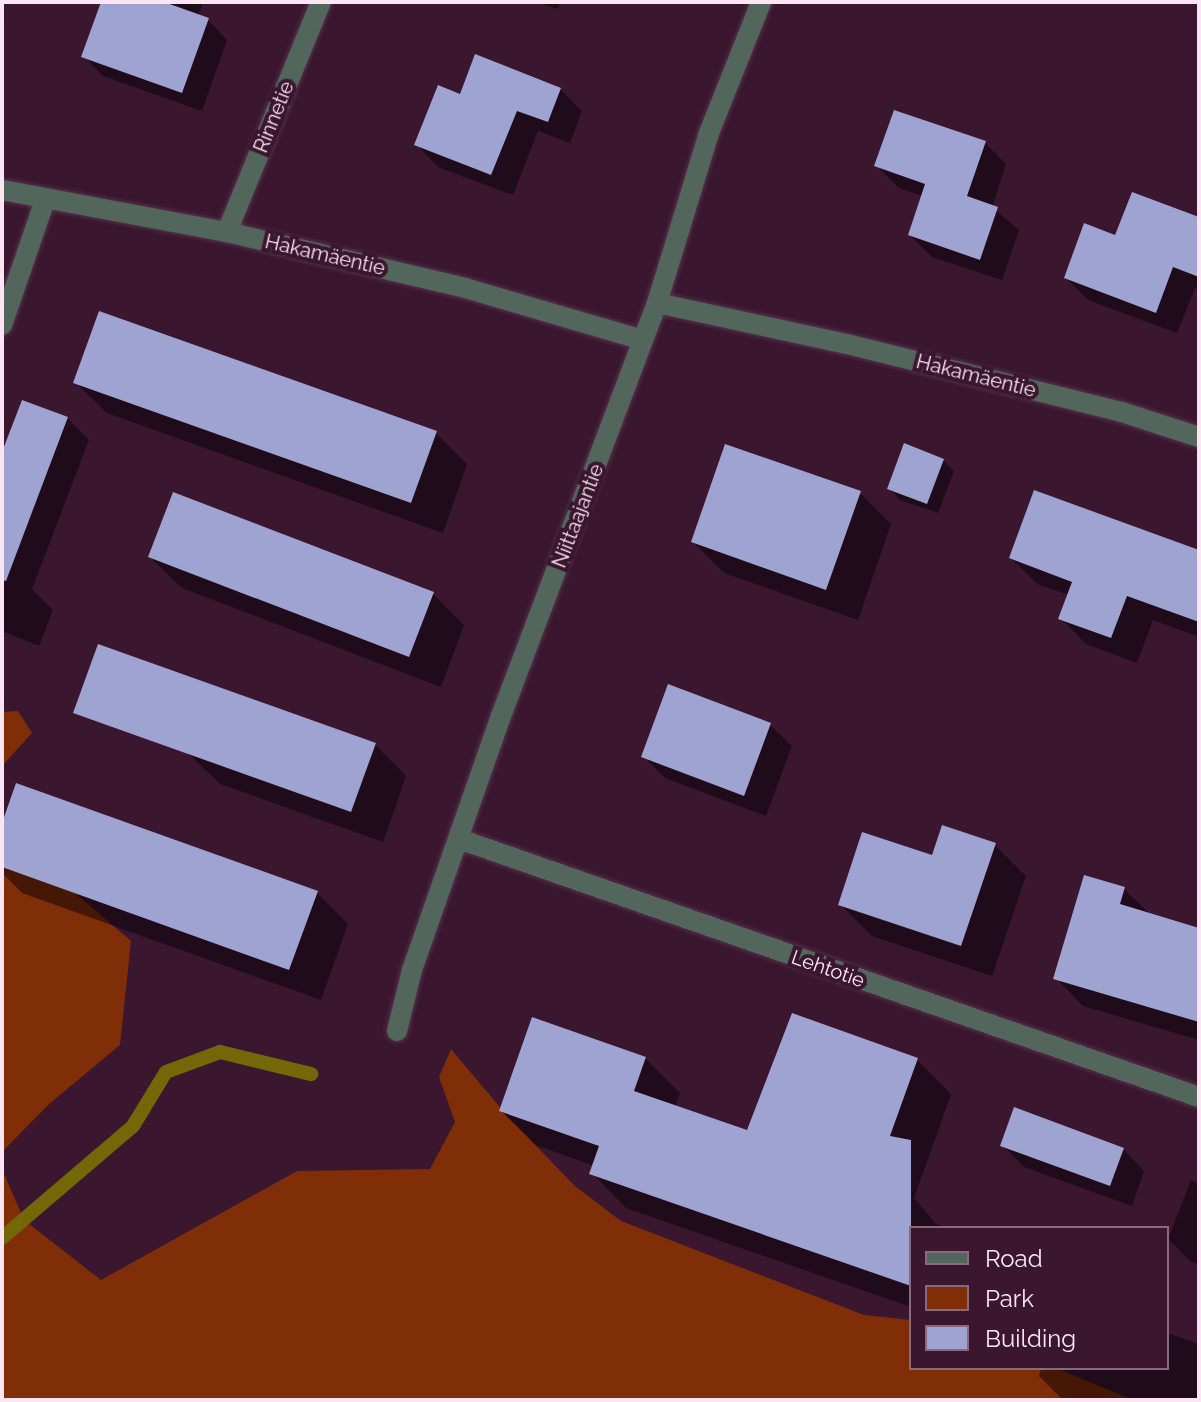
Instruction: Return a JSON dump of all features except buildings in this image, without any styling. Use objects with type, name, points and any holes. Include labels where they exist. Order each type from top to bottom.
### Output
[{"type":"street","name":"Rinnetie","points":[[227,232],[321,2]]},
{"type":"street","name":"Niittaajantie","points":[[397,1031],[412,970],[657,303],[709,133],[761,2]]},
{"type":"street","name":"Hakamäentie","points":[[2,190],[227,232],[465,288],[643,340]]},
{"type":"street","points":[[2,325],[45,200]]},
{"type":"street","name":"Hakamäentie","points":[[657,303],[847,344],[1107,408],[1199,437]]},
{"type":"street","name":"Lehtotie","points":[[459,839],[1199,1097]]},
{"type":"green space","points":[[18,711],[32,733],[2,766],[2,712]]},
{"type":"green space","points":[[2,847],[60,880],[131,941],[120,1045],[48,1105],[2,1152]]},
{"type":"green space","points":[[451,1049],[510,1119],[576,1187],[621,1221],[864,1315],[909,1320],[909,1370],[1061,1370],[1133,1400],[2,1400],[2,1169],[24,1220],[101,1280],[297,1171],[430,1169],[455,1122],[439,1077]]},
{"type":"waterway","points":[[2,1238],[133,1126],[166,1072],[220,1052],[311,1074]]}]
